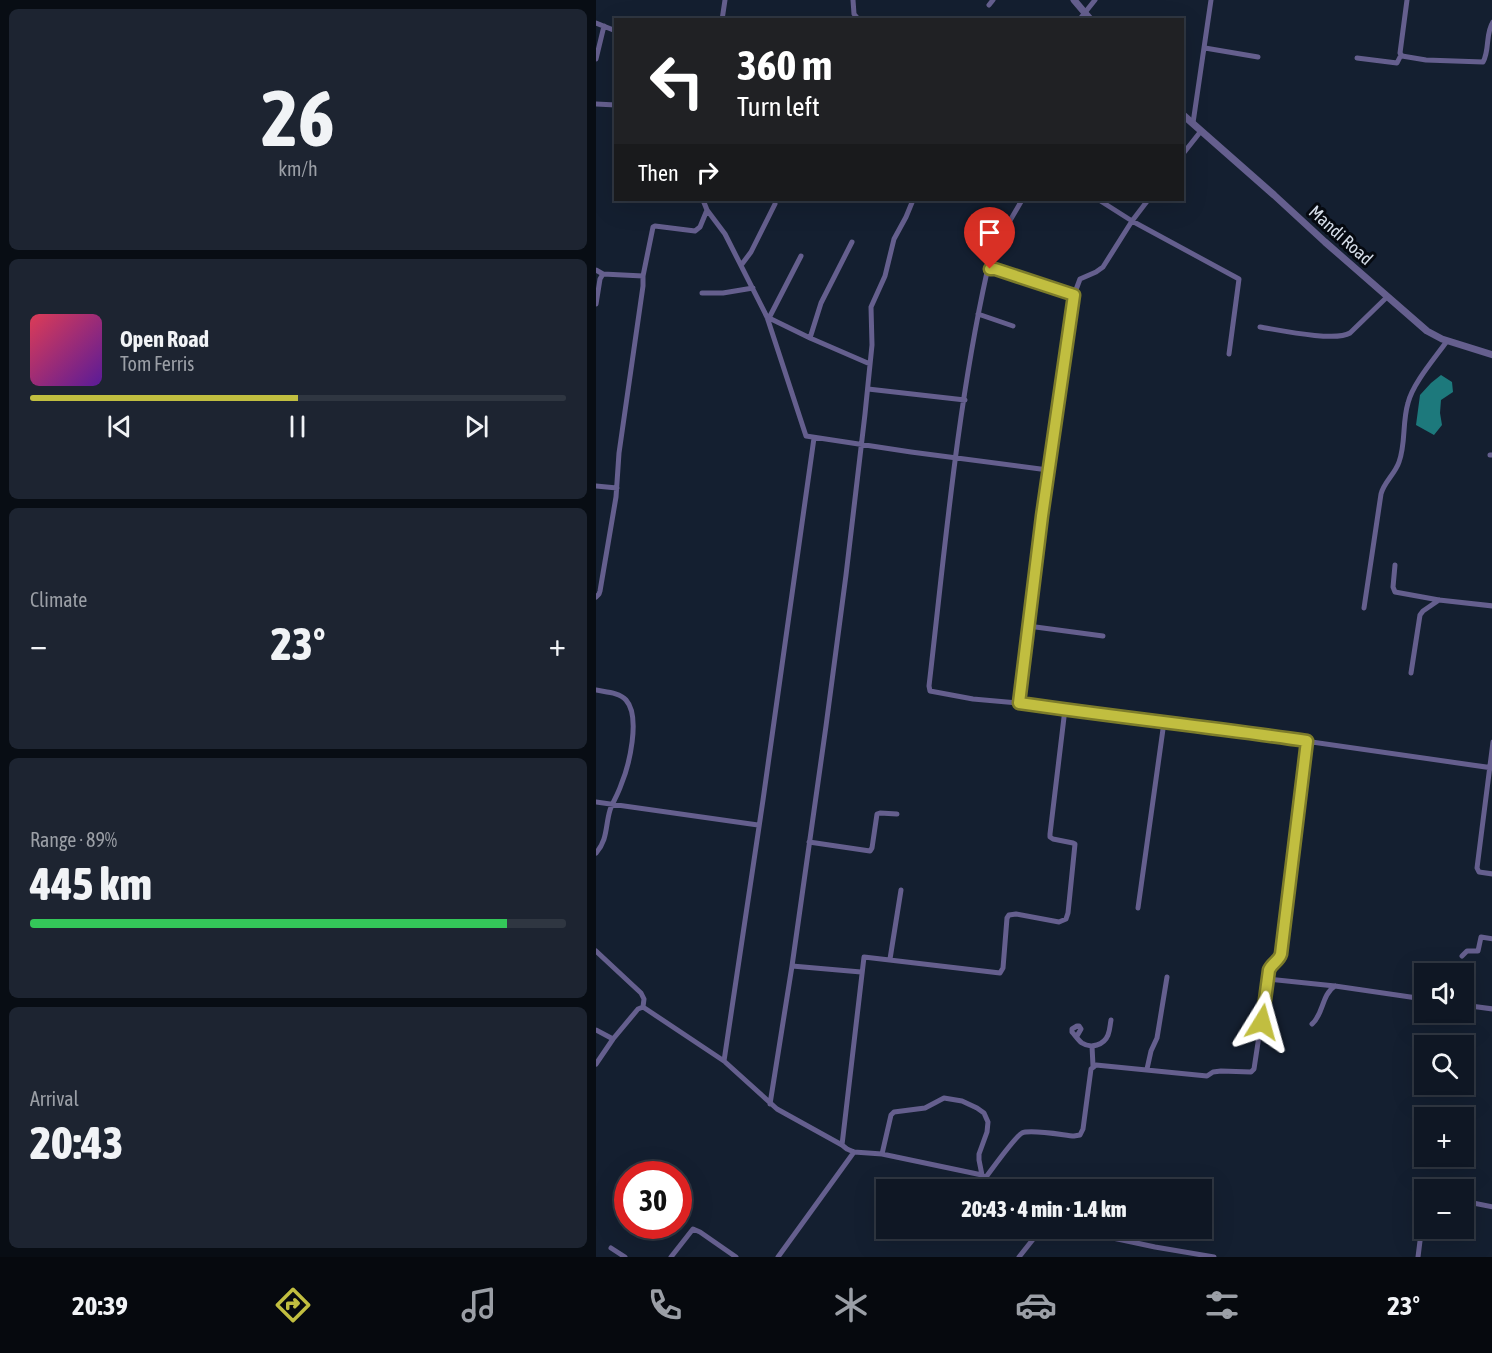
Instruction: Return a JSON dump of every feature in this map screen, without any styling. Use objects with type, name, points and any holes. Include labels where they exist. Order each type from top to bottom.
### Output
[{"type":"street","points":[[722,18],[725,0]]},
{"type":"street","points":[[853,0],[853,11],[856,18]]},
{"type":"street","points":[[1074,0],[1090,18]]},
{"type":"street","points":[[1080,18],[1095,0]]},
{"type":"street","points":[[1193,123],[1211,0]]},
{"type":"street","points":[[1357,58],[1398,62],[1407,0]]},
{"type":"street","points":[[1400,55],[1417,59],[1483,62],[1486,57],[1488,30],[1493,22]]},
{"type":"street","points":[[596,23],[614,30]]},
{"type":"street","points":[[596,59],[604,26]]},
{"type":"street","points":[[1205,48],[1258,57]]},
{"type":"street","points":[[596,104],[614,105]]},
{"type":"street","name":"Mandi Road","points":[[1184,116],[1427,331],[1447,341],[1493,355]]},
{"type":"street","points":[[1184,152],[1201,131]]},
{"type":"street","points":[[703,201],[742,264],[768,317],[806,436],[1048,470]]},
{"type":"street","points":[[770,1104],[827,726],[862,445],[872,345],[872,304],[883,281],[894,239],[913,201]]},
{"type":"street","points":[[1021,201],[997,243],[978,314],[956,458],[929,690],[933,693],[972,699],[1065,709],[1491,767]]},
{"type":"street","points":[[1101,201],[1239,279],[1229,354]]},
{"type":"street","points":[[1019,703],[1048,470],[1074,295],[1080,279],[1103,267],[1132,220],[1147,201]]},
{"type":"street","points":[[742,264],[751,252],[775,204]]},
{"type":"street","points":[[596,597],[600,591],[615,506],[619,453],[643,276],[653,227],[695,231],[700,228],[707,210]]},
{"type":"street","points":[[810,338],[821,303],[852,242]]},
{"type":"street","points":[[768,317],[801,256]]},
{"type":"street","points":[[988,270],[995,269],[1074,295]]},
{"type":"street","points":[[596,270],[603,274],[643,276]]},
{"type":"street","points":[[596,304],[603,274]]},
{"type":"street","points":[[702,293],[723,293],[753,288]]},
{"type":"street","points":[[1260,327],[1325,336],[1345,336],[1387,297]]},
{"type":"street","points":[[978,314],[1013,326]]},
{"type":"street","points":[[768,317],[870,364]]},
{"type":"street","points":[[1364,608],[1381,494],[1401,456],[1410,397],[1447,341]]},
{"type":"street","points":[[868,388],[965,400]]},
{"type":"street","points":[[724,1061],[814,438]]},
{"type":"street","points":[[596,486],[617,488]]},
{"type":"street","points":[[1395,565],[1394,591],[1439,600],[1493,606]]},
{"type":"street","points":[[1411,673],[1420,615],[1439,600]]},
{"type":"street","points":[[1028,626],[1103,636]]},
{"type":"street","points":[[596,690],[622,696],[630,705],[632,714],[632,735],[627,769],[609,816],[605,839],[596,853]]},
{"type":"street","points":[[842,1145],[861,972],[865,957],[1001,972],[1009,915],[1016,914],[1059,922],[1066,920],[1075,845],[1050,837],[1065,709]]},
{"type":"street","points":[[1138,908],[1164,722]]},
{"type":"street","points":[[1093,1066],[1098,1064],[1207,1076],[1215,1072],[1250,1072],[1253,1070],[1270,968],[1281,954],[1307,741]]},
{"type":"street","points":[[1493,742],[1477,868],[1480,872],[1493,874]]},
{"type":"street","points":[[596,802],[758,825]]},
{"type":"street","points":[[809,842],[868,852],[872,848],[877,814],[897,814]]},
{"type":"street","points":[[890,959],[901,890]]},
{"type":"street","points":[[1462,956],[1466,951],[1478,951],[1481,937],[1493,939]]},
{"type":"street","points":[[596,951],[641,993],[644,999],[643,1007]]},
{"type":"street","points":[[792,966],[861,972]]},
{"type":"street","points":[[1147,1069],[1157,1038],[1167,977]]},
{"type":"street","points":[[1268,979],[1414,998]]},
{"type":"street","points":[[1312,1024],[1319,1017],[1328,991],[1335,986]]},
{"type":"street","points":[[1474,1006],[1493,1009]]},
{"type":"street","points":[[643,1007],[724,1061],[770,1104],[846,1149],[984,1176],[988,1179]]},
{"type":"street","points":[[596,1064],[613,1039],[638,1009],[643,1007]]},
{"type":"street","points":[[1077,1036],[1082,1043],[1092,1046],[1100,1044],[1106,1039],[1111,1020]]},
{"type":"street","points":[[596,1030],[613,1039]]},
{"type":"street","points":[[984,1176],[1016,1138],[1023,1133],[1080,1135],[1083,1129],[1093,1066],[1092,1046]]},
{"type":"street","points":[[882,1155],[891,1115],[894,1112],[925,1108],[944,1098],[962,1101],[984,1113],[988,1122],[979,1154],[984,1176]]},
{"type":"street","points":[[778,1257],[854,1152]]},
{"type":"street","points":[[1474,1203],[1493,1207]]},
{"type":"street","points":[[671,1257],[693,1229],[736,1257]]},
{"type":"street","points":[[1019,1257],[1033,1239]]},
{"type":"street","points":[[1115,1239],[1214,1257]]},
{"type":"street","points":[[1418,1257],[1420,1239]]},
{"type":"street","points":[[611,1248],[625,1257]]},
{"type":"shaded area","points":[[1441,375],[1452,382],[1453,392],[1441,400],[1442,425],[1434,435],[1416,425],[1420,395]]},
{"type":"route","points":[[990,269],[1074,295],[1042,516],[1019,703],[1307,741],[1281,954],[1269,970],[1262,1022]]}]
